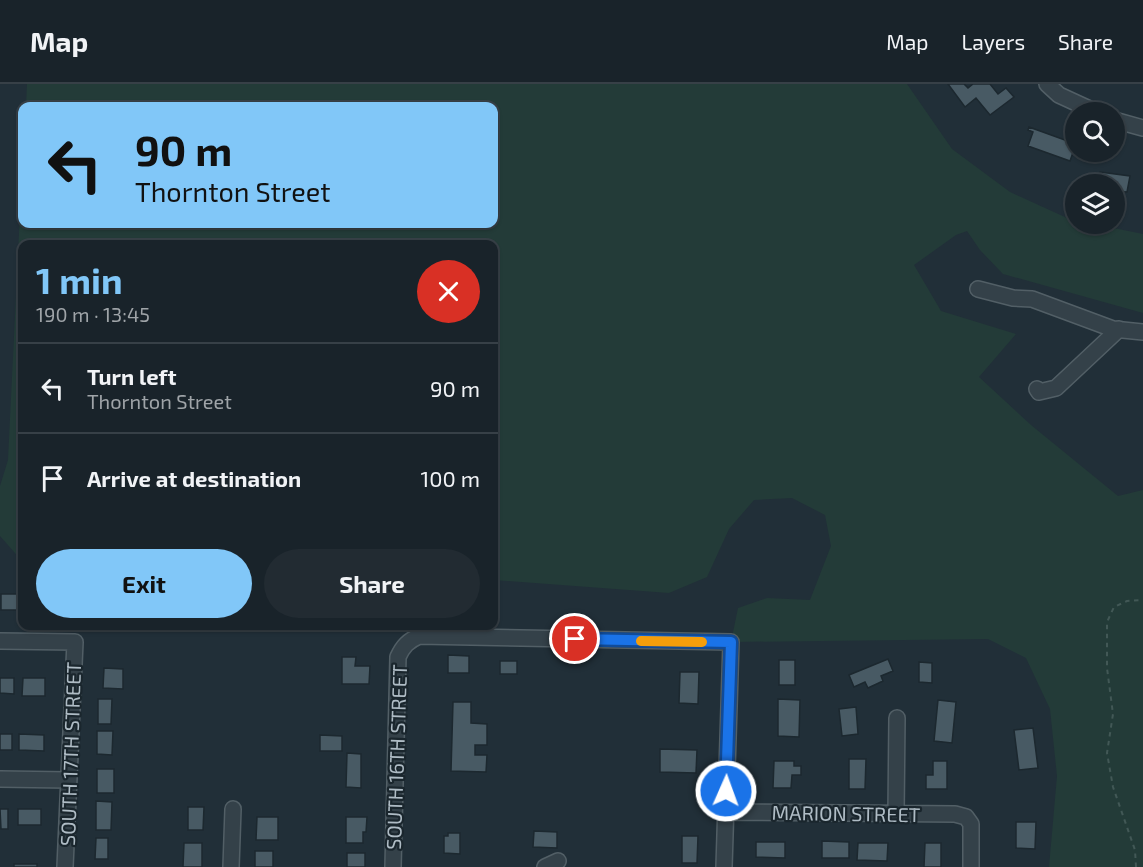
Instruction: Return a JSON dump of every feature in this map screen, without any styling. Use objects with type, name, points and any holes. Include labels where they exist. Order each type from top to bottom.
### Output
[{"type":"street","points":[[1047,84],[1059,95],[1074,102]]},
{"type":"street","points":[[1125,124],[1142,129]]},
{"type":"street","points":[[978,290],[1013,298],[1032,299],[1082,319],[1119,330],[1143,332]]},
{"type":"street","points":[[1037,389],[1039,392],[1056,388],[1119,330]]},
{"type":"street","name":"SOUTH 16TH STREET","points":[[393,867],[398,657],[402,648],[410,640],[419,636],[731,642],[725,812]]},
{"type":"street","name":"SOUTH 17TH STREET","points":[[0,641],[75,642],[65,867]]},
{"type":"street","points":[[896,814],[897,718]]},
{"type":"street","points":[[0,779],[68,780]]},
{"type":"street","points":[[231,867],[233,809]]},
{"type":"street","points":[[724,867],[725,812]]},
{"type":"street","name":"MARION STREET","points":[[725,812],[955,814],[966,817],[972,830],[971,867]]},
{"type":"path","points":[[1136,867],[1135,850],[1113,787],[1107,753],[1113,714],[1107,668],[1107,622],[1114,607],[1127,601],[1143,600]]},
{"type":"green space","points":[[27,84],[907,84],[952,149],[1010,192],[1065,217],[1065,234],[1125,234],[1125,230],[1143,234],[1143,313],[1003,274],[980,250],[967,231],[956,235],[914,265],[941,311],[1016,334],[979,377],[1031,425],[1118,496],[1143,490],[1143,867],[1049,867],[1057,776],[1050,709],[1026,658],[988,639],[731,642],[738,608],[767,598],[810,600],[831,546],[825,515],[792,498],[754,500],[729,529],[707,577],[669,593],[498,580],[498,240],[19,240],[19,228],[498,228],[498,102],[26,102]]},
{"type":"green space","points":[[18,254],[18,556],[0,536],[0,486],[8,460]]},
{"type":"building","points":[[948,84],[964,84],[968,88],[973,84],[990,84],[998,94],[1006,88],[1014,97],[990,115],[976,98],[965,107]]},
{"type":"building","points":[[1029,127],[1065,140],[1065,159],[1028,146],[1033,132],[1028,130]]},
{"type":"building","points":[[1125,175],[1130,176],[1127,192],[1125,192]]},
{"type":"building","points":[[1,594],[18,594],[18,610],[1,610]]},
{"type":"building","points":[[448,655],[469,656],[469,673],[448,673]]},
{"type":"building","points":[[342,657],[356,657],[355,666],[370,666],[369,684],[342,684]]},
{"type":"building","points":[[888,659],[893,671],[881,676],[883,681],[868,688],[865,682],[854,687],[849,675]]},
{"type":"building","points":[[779,660],[795,660],[795,685],[779,685]]},
{"type":"building","points":[[500,661],[517,661],[517,674],[500,674]]},
{"type":"building","points":[[919,662],[932,663],[932,683],[919,682]]},
{"type":"building","points":[[104,668],[123,669],[123,689],[103,688]]},
{"type":"building","points":[[680,672],[699,672],[698,704],[679,703]]},
{"type":"building","points":[[0,678],[14,678],[14,694],[0,693]]},
{"type":"building","points":[[23,678],[45,678],[45,696],[22,696]]},
{"type":"building","points":[[98,699],[112,699],[111,724],[98,724]]},
{"type":"building","points":[[778,699],[800,700],[799,737],[778,736]]},
{"type":"building","points":[[938,700],[956,702],[952,743],[934,741]]},
{"type":"building","points":[[453,702],[471,702],[471,723],[487,724],[487,745],[475,745],[475,755],[487,755],[486,772],[451,771]]},
{"type":"building","points":[[856,707],[858,734],[842,736],[839,709]]},
{"type":"building","points":[[1033,728],[1038,768],[1019,770],[1014,730]]},
{"type":"building","points":[[97,731],[113,731],[112,755],[97,754]]},
{"type":"building","points":[[0,734],[12,734],[12,750],[0,750]]},
{"type":"building","points":[[19,734],[44,735],[44,751],[19,750]]},
{"type":"building","points":[[320,735],[342,736],[342,751],[320,751]]},
{"type":"building","points":[[660,749],[697,750],[696,773],[660,772]]},
{"type":"building","points":[[347,753],[361,754],[361,788],[346,787]]},
{"type":"building","points":[[849,759],[866,759],[865,789],[849,789]]},
{"type":"building","points":[[774,761],[794,761],[794,766],[801,766],[801,775],[792,775],[791,788],[773,788]]},
{"type":"building","points":[[933,761],[947,761],[947,789],[926,789],[926,775],[933,775]]},
{"type":"building","points":[[97,769],[114,769],[114,793],[97,793]]},
{"type":"building","points":[[96,801],[112,802],[111,830],[96,830]]},
{"type":"building","points":[[188,807],[204,807],[203,830],[188,830]]},
{"type":"building","points":[[0,809],[8,809],[8,829],[1,829]]},
{"type":"building","points":[[18,809],[41,809],[41,825],[18,825]]},
{"type":"building","points":[[257,817],[278,817],[278,840],[256,840]]},
{"type":"building","points":[[346,817],[367,817],[363,843],[346,843]]},
{"type":"building","points":[[1016,822],[1036,822],[1035,849],[1016,848]]},
{"type":"building","points":[[534,831],[557,832],[557,848],[533,847]]},
{"type":"building","points":[[448,833],[460,833],[460,854],[444,853],[444,836],[448,836]]},
{"type":"building","points":[[682,836],[698,836],[697,863],[682,863]]},
{"type":"building","points":[[96,838],[108,838],[108,859],[95,859]]},
{"type":"building","points":[[822,841],[849,842],[849,858],[822,858]]},
{"type":"building","points":[[756,842],[785,842],[785,858],[756,857]]},
{"type":"building","points":[[184,843],[202,843],[202,867],[183,867]]},
{"type":"building","points":[[858,843],[888,843],[887,861],[857,860]]},
{"type":"building","points":[[925,843],[941,843],[941,867],[924,867]]},
{"type":"building","points":[[255,851],[273,851],[273,867],[255,867]]},
{"type":"building","points":[[347,853],[365,853],[365,867],[347,867]]},
{"type":"building","points":[[14,864],[37,864],[37,867],[14,867]]},
{"type":"slow traffic","points":[[641,641],[702,642]]},
{"type":"route","points":[[575,639],[731,642],[726,791]]}]
